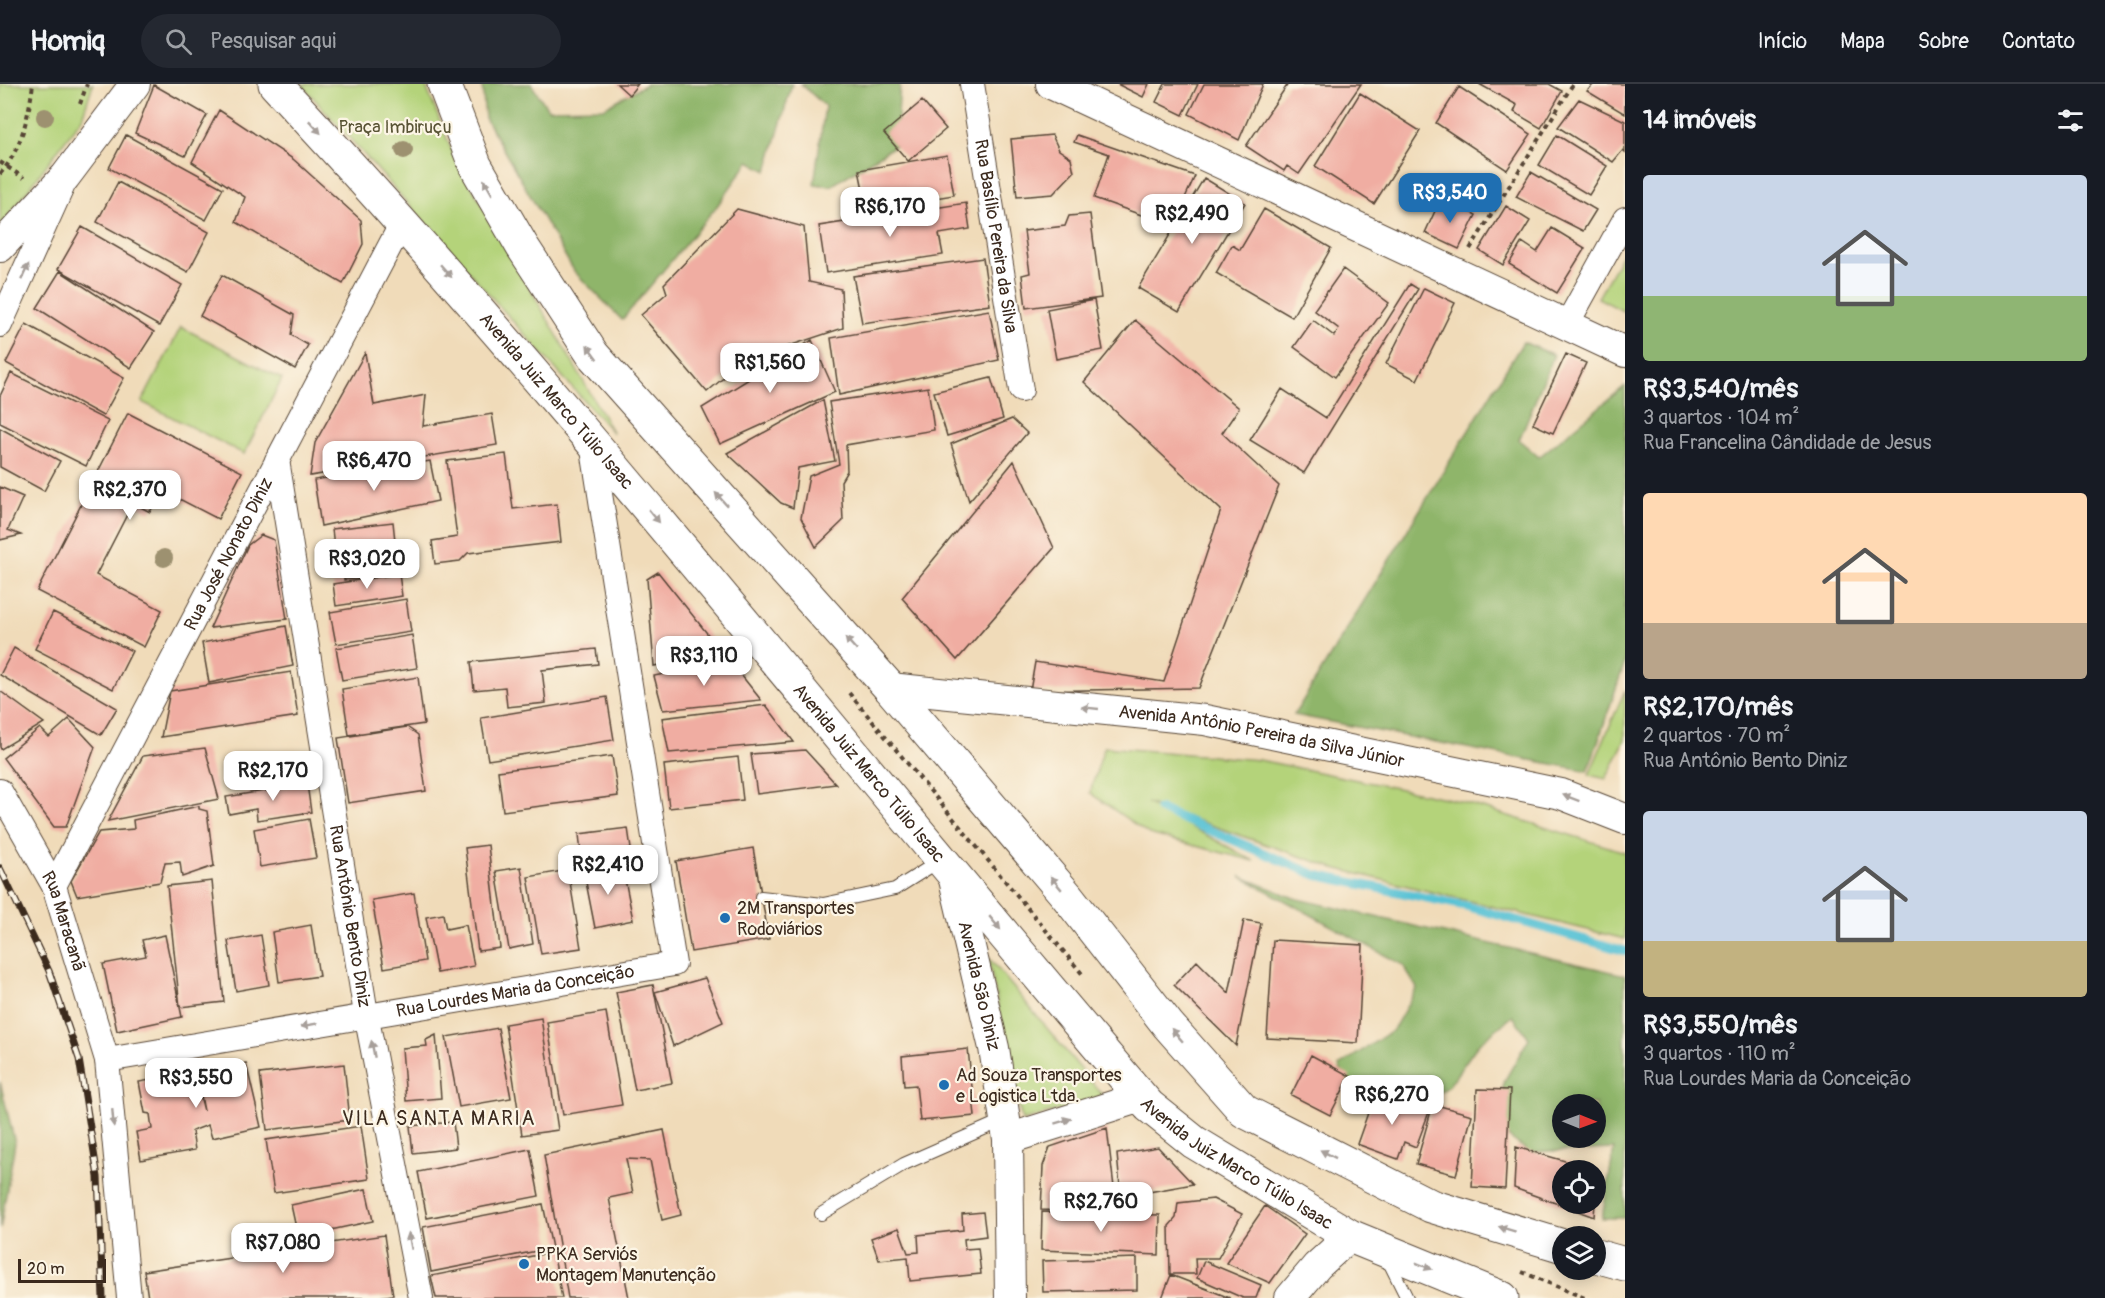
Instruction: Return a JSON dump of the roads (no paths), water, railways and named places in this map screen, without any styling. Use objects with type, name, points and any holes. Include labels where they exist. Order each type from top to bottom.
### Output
[{"type":"main road","name":"Avenida Juiz Marco Túlio Isaac","points":[[275,84],[403,221],[592,442],[1141,1097],[1194,1142],[1350,1236],[1502,1298]]},
{"type":"main road","points":[[444,84],[475,165],[522,246],[593,355],[890,688],[1067,896],[1168,1025],[1244,1111],[1431,1206],[1552,1243]]},
{"type":"main road","points":[[1606,1259],[1625,1264]]},
{"type":"street","points":[[95,136],[110,84]]},
{"type":"street","points":[[0,248],[65,177],[135,84]]},
{"type":"street","name":"Rua Basílio Pereira da Silva","points":[[972,84],[1021,390]]},
{"type":"street","points":[[1051,84],[1625,352]]},
{"type":"street","points":[[0,325],[58,200],[65,177]]},
{"type":"street","points":[[1566,324],[1625,219]]},
{"type":"street","name":"Rua José Nonato Diniz","points":[[54,886],[403,221]]},
{"type":"street","name":"Rua Lourdes Maria da Conceição","points":[[107,1060],[366,1014],[674,964],[592,442]]},
{"type":"street","name":"Rua Antônio Bento Diniz","points":[[277,460],[366,1014],[421,1298]]},
{"type":"street","name":"Avenida Antônio Pereira da Silva Júnior","points":[[890,688],[1205,720],[1561,794],[1625,819]]},
{"type":"street","name":"Rua Maracanã","points":[[0,791],[54,886],[107,1060],[129,1298]]},
{"type":"street","name":"Avenida São Diniz","points":[[947,865],[994,1048],[1006,1129],[1010,1298]]},
{"type":"street","points":[[1006,1129],[1141,1097]]},
{"type":"street","points":[[1290,1298],[1317,1266],[1350,1236]]},
{"type":"lane","points":[[762,897],[823,904],[895,889],[947,865]]},
{"type":"lane","points":[[821,1214],[904,1164],[1006,1129]]},
{"type":"lane","points":[[1383,1249],[1407,1298]]},
{"type":"waterway","points":[[1159,809],[1316,875],[1466,906],[1625,951]]},
{"type":"railway","points":[[0,868],[49,971],[79,1059],[98,1177],[103,1298]]},
{"type":"place","name":"2M Transportes Rodoviários","points":[[725,918]]},
{"type":"place","name":"Ad Souza Transportes e Logistica Ltda.","points":[[944,1085]]},
{"type":"place","name":"PPKA Serviós Montagem Manutenção","points":[[524,1264]]},
{"type":"district","name":"VILA SANTA MARIA","points":[[439,1118]]},
{"type":"park label","name":"Praça Imbiruçu","points":[[395,127]]}]
